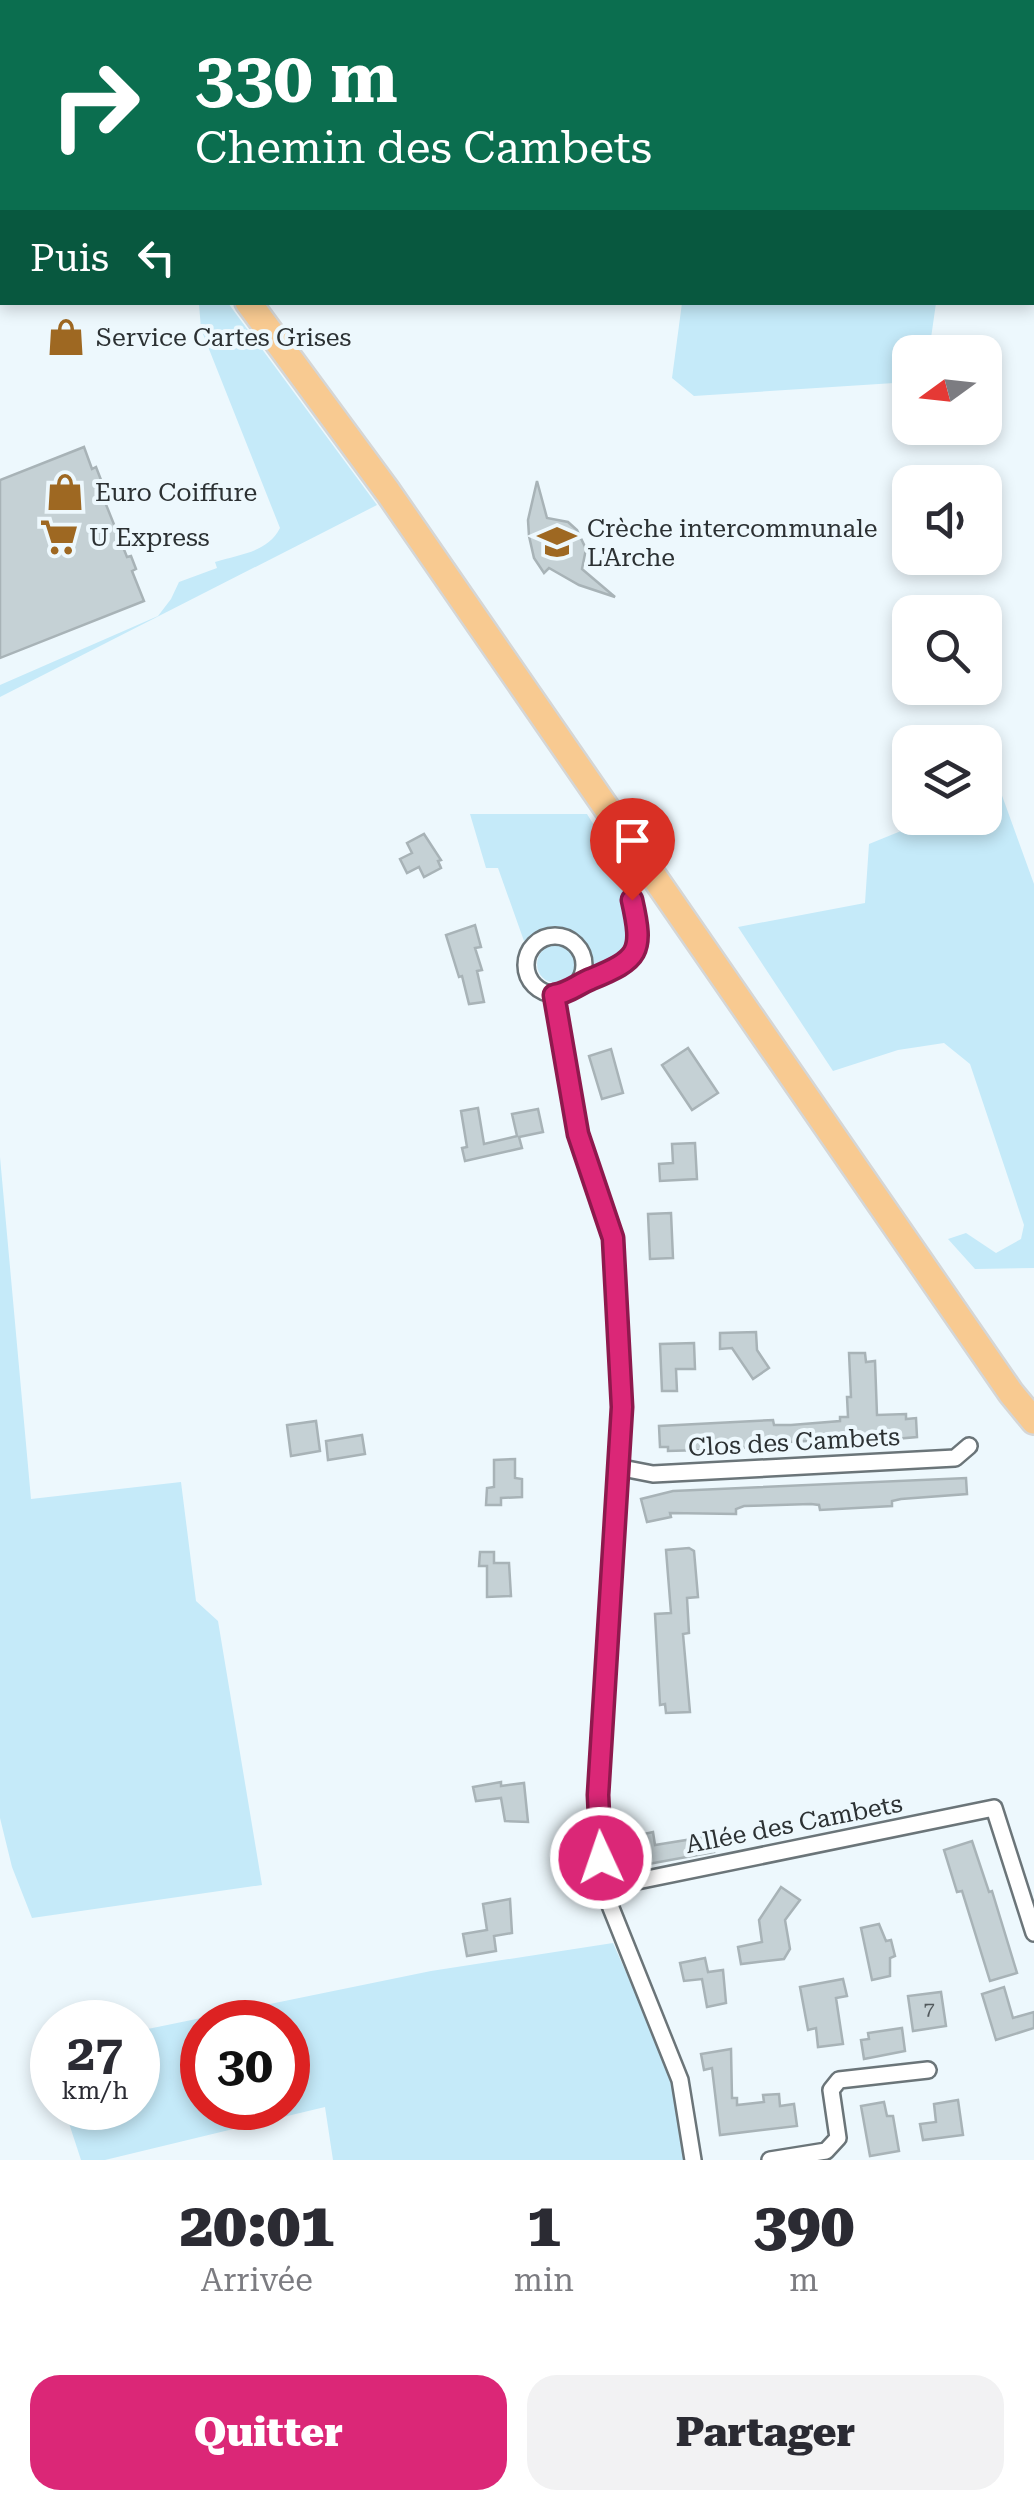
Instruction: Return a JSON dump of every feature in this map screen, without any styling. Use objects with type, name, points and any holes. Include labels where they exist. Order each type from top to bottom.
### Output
[{"type":"main road","points":[[250,305],[388,492],[989,1361],[1034,1420]]},
{"type":"street","points":[[577,985],[585,966],[578,947],[562,937],[542,940],[528,954],[527,973],[537,988],[554,995],[627,964],[636,952],[632,900]]},
{"type":"street","points":[[554,995],[578,1134],[613,1238],[622,1407],[598,1795],[603,1888],[680,2080],[693,2160]]},
{"type":"street","name":"Clos des Cambets","points":[[617,1467],[652,1474],[955,1458],[969,1446]]},
{"type":"street","name":"Allée des Cambets","points":[[603,1888],[994,1808],[1034,1933]]},
{"type":"street","points":[[770,2160],[826,2151],[838,2138],[831,2090],[838,2080],[928,2070]]},
{"type":"shaded area","points":[[199,305],[229,305],[377,505],[0,697],[0,685],[158,616],[179,582],[217,568],[215,562],[260,548],[280,528],[201,329]]},
{"type":"shaded area","points":[[682,305],[936,305],[931,335],[892,335],[892,383],[694,396],[672,378]]},
{"type":"shaded area","points":[[1002,796],[1034,884],[1034,1268],[975,1269],[948,1239],[966,1233],[996,1253],[1021,1239],[1024,1225],[970,1064],[944,1043],[898,1050],[833,1071],[738,927],[865,903],[869,844],[892,835],[1002,835]]},
{"type":"shaded area","points":[[470,814],[587,814],[638,896],[624,962],[590,974],[587,952],[572,933],[552,929],[524,941],[498,868],[486,868]]},
{"type":"shaded area","points":[[556,945],[569,951],[575,964],[569,977],[556,983],[543,977],[537,964],[543,951]]},
{"type":"shaded area","points":[[0,1157],[31,1499],[181,1482],[196,1601],[218,1621],[262,1885],[32,1918],[12,1867],[0,1818]]},
{"type":"shaded area","points":[[613,1943],[672,2076],[687,2160],[333,2160],[325,2107],[310,2111],[310,2000],[289,2000],[431,1971]]},
{"type":"shaded area","points":[[180,2022],[180,2130],[230,2130],[105,2160],[81,2160],[71,2130],[160,2130],[160,2026]]},
{"type":"building","name":"U Express","points":[[84,447],[92,469],[96,467],[101,480],[97,482],[127,557],[131,556],[136,569],[132,571],[144,601],[0,658],[0,480]]},
{"type":"building","name":"Crèche intercommunale L'Arche","points":[[537,481],[547,518],[568,522],[577,530],[586,549],[582,569],[615,597],[579,585],[549,568],[544,573],[534,558],[529,536],[528,520]]},
{"type":"building","points":[[424,834],[441,860],[441,868],[424,877],[419,867],[407,873],[400,859],[412,853],[407,843]]},
{"type":"building","points":[[475,925],[481,947],[475,948],[482,970],[477,971],[484,1002],[469,1004],[446,935]]},
{"type":"building","points":[[688,1048],[718,1093],[692,1110],[662,1065]]},
{"type":"building","points":[[611,1049],[623,1093],[602,1099],[589,1056]]},
{"type":"building","points":[[478,1108],[484,1144],[517,1136],[512,1114],[538,1109],[543,1132],[519,1137],[522,1148],[465,1161],[462,1148],[467,1147],[461,1111]]},
{"type":"building","points":[[695,1143],[697,1179],[660,1181],[659,1164],[673,1163],[672,1144]]},
{"type":"building","points":[[671,1213],[673,1258],[650,1259],[648,1214]]},
{"type":"building","points":[[756,1332],[757,1350],[769,1368],[753,1379],[732,1348],[720,1349],[720,1333]]},
{"type":"building","points":[[694,1343],[695,1369],[676,1369],[677,1391],[662,1391],[660,1344]]},
{"type":"building","points":[[849,1353],[865,1353],[866,1362],[875,1361],[877,1415],[906,1414],[906,1419],[916,1418],[917,1437],[849,1443],[849,1439],[767,1443],[767,1447],[702,1445],[702,1450],[668,1451],[668,1447],[660,1447],[659,1426],[840,1421],[840,1417],[848,1417],[847,1397],[851,1397]]},
{"type":"building","points":[[316,1421],[320,1451],[291,1456],[287,1425]]},
{"type":"building","points":[[362,1435],[365,1454],[328,1460],[326,1441]]},
{"type":"building","points":[[515,1459],[515,1478],[522,1479],[522,1497],[501,1498],[501,1505],[486,1505],[487,1488],[494,1487],[494,1460]]},
{"type":"building","points":[[966,1478],[967,1494],[901,1499],[892,1501],[892,1506],[820,1510],[819,1505],[811,1504],[744,1506],[736,1509],[736,1514],[670,1513],[671,1517],[647,1522],[641,1499],[673,1491]]},
{"type":"building","points":[[666,1550],[694,1551],[698,1597],[687,1598],[689,1633],[683,1634],[690,1712],[666,1713],[665,1704],[660,1705],[655,1614],[671,1613]]},
{"type":"building","points":[[480,1552],[494,1552],[494,1563],[509,1563],[511,1596],[487,1597],[487,1566],[479,1566]]},
{"type":"building","points":[[501,1782],[501,1786],[524,1783],[528,1822],[505,1821],[501,1798],[476,1801],[473,1787]]},
{"type":"building","points":[[653,1832],[655,1845],[711,1836],[714,1852],[621,1869],[616,1840]]},
{"type":"building","points":[[972,1841],[1017,1973],[990,1981],[962,1891],[957,1892],[944,1850]]},
{"type":"building","points":[[781,1887],[800,1900],[785,1920],[790,1949],[784,1959],[741,1964],[738,1947],[762,1942],[759,1920]]},
{"type":"building","points":[[510,1899],[512,1933],[494,1936],[496,1951],[467,1956],[463,1934],[487,1930],[483,1904]]},
{"type":"building","points":[[879,1924],[886,1941],[891,1940],[895,1956],[890,1958],[890,1976],[872,1980],[861,1928]]},
{"type":"building","points":[[705,1958],[708,1972],[723,1970],[726,2003],[707,2007],[702,1979],[684,1981],[680,1963]]},
{"type":"building","points":[[843,1979],[847,1996],[836,1998],[843,2044],[818,2047],[816,2028],[808,2030],[800,1987]]},
{"type":"building","points":[[1004,1987],[1013,2018],[1034,2012],[1034,2028],[996,2040],[982,1994]]},
{"type":"building","points":[[941,1992],[946,2026],[913,2031],[908,1996]]},
{"type":"building","points":[[902,2028],[905,2051],[864,2059],[861,2040],[869,2039],[868,2033]]},
{"type":"building","points":[[731,2049],[732,2098],[737,2098],[737,2105],[764,2102],[763,2095],[779,2094],[780,2106],[794,2104],[797,2126],[720,2135],[712,2068],[704,2070],[701,2054]]},
{"type":"building","points":[[958,2100],[963,2135],[923,2140],[920,2124],[936,2122],[934,2104]]},
{"type":"building","points":[[884,2102],[887,2116],[893,2116],[899,2151],[870,2156],[861,2106]]},
{"type":"place","name":"Service Cartes Grises","points":[[66,337]]},
{"type":"place","name":"Euro Coiffure","points":[[65,492]]},
{"type":"place","name":"U Express","points":[[59,537]]},
{"type":"place","name":"Crèche intercommunale L'Arche","points":[[557,542]]},
{"type":"route","points":[[601,1858],[598,1795],[622,1407],[613,1238],[578,1134],[554,995],[627,964],[636,952],[637,940],[632,900]]}]
